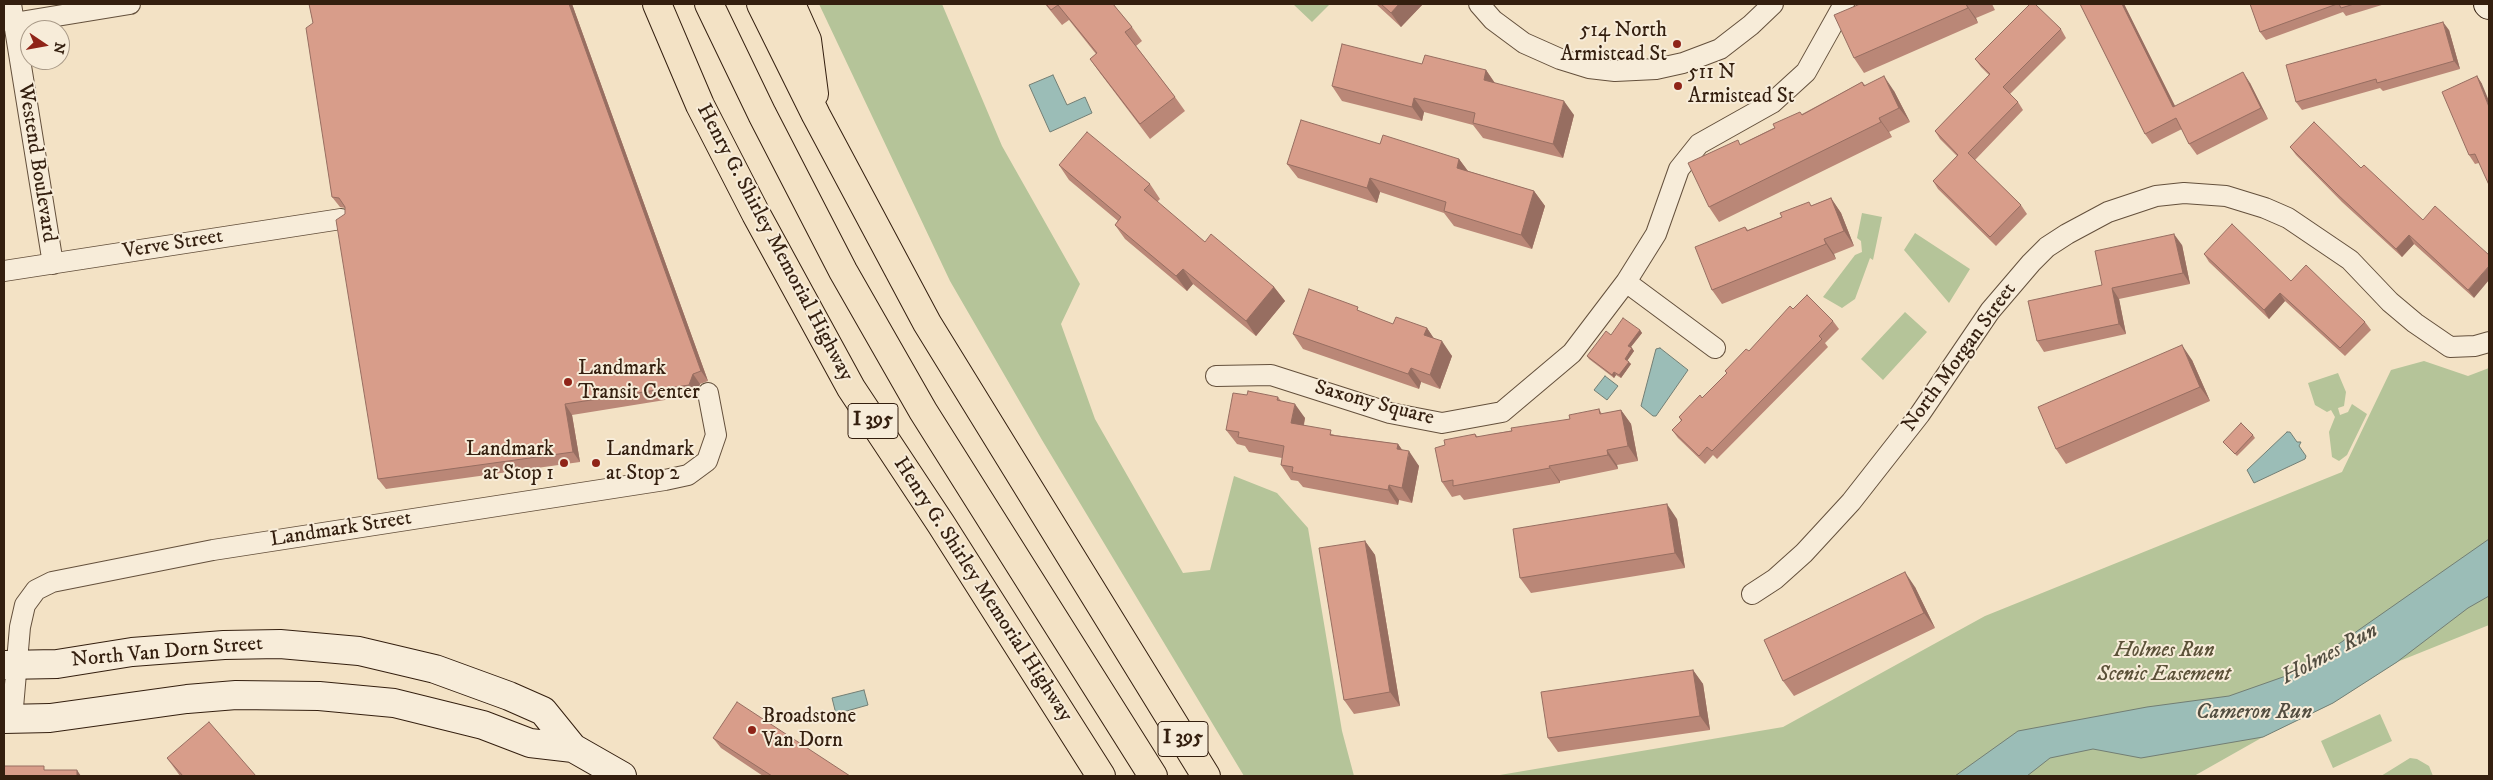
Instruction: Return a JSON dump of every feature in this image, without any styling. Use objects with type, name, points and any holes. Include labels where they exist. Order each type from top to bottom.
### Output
[{"type":"highway","name":"Henry G. Shirley Memorial Highway","points":[[656,4],[700,105],[752,206],[851,388],[942,524],[1101,776]]},
{"type":"highway","points":[[709,4],[762,114],[843,271],[914,395],[1013,557],[1153,776]]},
{"type":"highway","name":"I 395","points":[[761,4],[816,115],[927,323],[1206,776]]},
{"type":"highway","points":[[792,4],[807,40],[816,115]]},
{"type":"main road","name":"North Van Dorn Street","points":[[10,665],[57,664],[132,652],[224,644],[280,644],[359,651],[435,669],[509,696],[543,711],[574,748],[622,776]]},
{"type":"main road","name":"North Van Dorn Street","points":[[8,719],[50,718],[187,699],[236,695],[319,696],[403,705],[484,725],[530,743],[574,748]]},
{"type":"street","points":[[10,15],[130,4]]},
{"type":"street","points":[[1479,4],[1493,20],[1524,43],[1560,59],[1589,68],[1614,71],[1656,69],[1683,63],[1720,49],[1751,25],[1773,4]]},
{"type":"street","name":"Saxony Square","points":[[1216,376],[1271,375],[1390,413],[1442,423],[1502,412],[1572,353],[1626,282],[1656,234],[1679,169],[1698,144],[1772,103],[1806,72],[1844,4]]},
{"type":"street","name":"Westend Boulevard","points":[[10,15],[53,264]]},
{"type":"street","name":"North Morgan Street","points":[[1752,594],[1775,579],[1804,553],[1851,502],[1920,414],[1990,311],[2031,263],[2047,247],[2108,212],[2156,196],[2184,193],[2226,196],[2264,208],[2288,218],[2350,260],[2390,302],[2415,324],[2450,347],[2475,346],[2489,342]]},
{"type":"street","name":"Verve Street","points":[[4,271],[341,219]]},
{"type":"street","points":[[1626,282],[1715,348]]},
{"type":"street","name":"Landmark Street","points":[[8,719],[10,665],[24,605],[36,590],[52,582],[213,550],[688,475],[707,461],[716,435],[708,393]]},
{"type":"green space","points":[[819,4],[942,4],[1002,146],[1080,284],[1061,324],[1095,419],[1183,573],[1210,570],[1234,476],[1277,493],[1308,528],[1342,731],[1354,776],[1244,776],[1042,440],[950,281]]},
{"type":"green space","points":[[1293,4],[1330,4],[1312,22]]},
{"type":"green space","points":[[1862,213],[1882,217],[1873,260],[1870,258],[1855,299],[1842,308],[1823,297],[1855,255],[1862,252],[1861,241],[1857,238]]},
{"type":"green space","points":[[1915,233],[1970,269],[1949,303],[1904,250]]},
{"type":"green space","points":[[1905,312],[1927,332],[1883,380],[1861,359]]},
{"type":"green space","name":"Holmes Run Scenic Easement","points":[[2424,361],[2468,376],[2489,368],[2489,625],[2397,662],[2333,703],[2263,737],[2194,776],[1494,776],[1783,727],[1985,616],[2342,472],[2391,370]]},
{"type":"green space","points":[[2338,373],[2346,392],[2344,406],[2338,408],[2340,415],[2348,412],[2352,404],[2367,414],[2347,455],[2339,461],[2332,457],[2329,432],[2335,417],[2331,410],[2327,412],[2315,405],[2308,383]]},
{"type":"green space","points":[[2380,714],[2392,741],[2333,768],[2321,741]]},
{"type":"green space","points":[[2410,758],[2417,759],[2429,766],[2433,776],[2381,776]]},
{"type":"water","points":[[1053,75],[1067,105],[1085,97],[1092,113],[1050,132],[1029,85]]},
{"type":"water","points":[[1660,348],[1688,370],[1656,416],[1653,416],[1641,406],[1656,349]]},
{"type":"water","points":[[1605,376],[1618,386],[1607,400],[1594,390]]},
{"type":"water","points":[[2287,432],[2290,432],[2297,442],[2301,442],[2299,446],[2306,456],[2305,459],[2254,483],[2247,470]]},
{"type":"water","name":"Cameron Run","points":[[2489,539],[2489,596],[2468,608],[2397,662],[2333,703],[2263,737],[2141,758],[2093,749],[2050,758],[2027,776],[1955,776],[2018,731],[2147,707],[2229,696],[2300,671]]},
{"type":"water","points":[[864,690],[868,705],[836,714],[832,698]]},
{"type":"building","points":[[309,4],[569,4],[701,371],[693,374],[689,385],[565,404],[573,452],[378,479],[336,220],[345,214],[345,207],[339,198],[332,197],[306,28],[313,23]]},
{"type":"building","points":[[1046,4],[1113,4],[1132,27],[1125,32],[1175,97],[1140,124],[1090,59],[1097,53],[1058,5],[1051,10]]},
{"type":"building","points":[[1381,4],[1399,4],[1391,13]]},
{"type":"building","points":[[1860,4],[1966,4],[1968,8],[1854,58],[1834,15]]},
{"type":"building","points":[[2030,4],[2035,4],[2061,29],[2003,87],[2018,102],[1968,153],[2021,205],[1990,237],[1933,181],[1958,155],[1935,131],[1990,74],[1975,59]]},
{"type":"building","points":[[2080,4],[2122,4],[2173,107],[2243,72],[2261,108],[2189,144],[2176,118],[2145,134]]},
{"type":"building","points":[[2250,4],[2337,4],[2260,32]]},
{"type":"building","points":[[2339,4],[2354,4],[2341,8]]},
{"type":"building","points":[[2443,22],[2454,61],[2377,83],[2376,79],[2296,102],[2286,65]]},
{"type":"building","points":[[1342,44],[1422,64],[1425,55],[1486,70],[1484,80],[1564,101],[1553,144],[1473,123],[1475,113],[1414,98],[1412,107],[1332,86]]},
{"type":"building","points":[[1884,76],[1899,108],[1879,118],[1881,122],[1709,207],[1688,163],[1738,140],[1740,145],[1775,128],[1773,124],[1800,112],[1802,115],[1862,82],[1864,86]]},
{"type":"building","points":[[2477,76],[2489,107],[2489,185],[2475,154],[2469,155],[2442,92]]},
{"type":"building","points":[[1301,120],[1380,144],[1383,135],[1459,159],[1457,168],[1534,191],[1521,235],[1444,211],[1446,202],[1370,178],[1367,188],[1287,164]]},
{"type":"building","points":[[2314,122],[2361,168],[2364,165],[2423,220],[2435,206],[2489,255],[2489,266],[2468,290],[2409,235],[2396,249],[2290,147]]},
{"type":"building","points":[[1087,132],[1150,184],[1144,190],[1205,242],[1211,234],[1274,287],[1246,321],[1183,269],[1176,276],[1115,225],[1121,217],[1059,165]]},
{"type":"building","points":[[1831,198],[1844,231],[1824,239],[1826,244],[1712,290],[1695,247],[1745,227],[1747,231],[1782,217],[1780,213],[1809,202],[1811,206]]},
{"type":"building","points":[[2232,224],[2291,281],[2306,265],[2365,322],[2340,348],[2280,293],[2264,310],[2204,254]]},
{"type":"building","points":[[2174,234],[2183,273],[2112,288],[2119,324],[2037,341],[2028,301],[2102,285],[2095,251]]},
{"type":"building","points":[[1309,289],[1358,307],[1357,310],[1393,324],[1396,317],[1427,328],[1424,335],[1442,341],[1430,375],[1411,368],[1408,374],[1293,334]]},
{"type":"building","points":[[1807,295],[1833,321],[1819,336],[1822,339],[1712,451],[1707,447],[1699,456],[1672,430],[1682,420],[1679,417],[1700,395],[1702,398],[1727,373],[1725,371],[1746,349],[1749,351],[1790,306],[1793,309]]},
{"type":"building","points":[[1623,318],[1640,330],[1628,346],[1632,348],[1625,359],[1629,362],[1619,375],[1614,372],[1612,375],[1587,356],[1606,331],[1611,335]]},
{"type":"building","points":[[2182,345],[2200,387],[2056,449],[2038,407]]},
{"type":"building","points":[[1248,391],[1278,397],[1277,400],[1295,404],[1291,423],[1331,430],[1330,435],[1398,444],[1397,449],[1409,451],[1402,488],[1389,485],[1388,490],[1292,472],[1293,467],[1281,465],[1284,446],[1238,437],[1239,432],[1226,430],[1233,393],[1247,395]]},
{"type":"building","points":[[1599,409],[1600,414],[1621,410],[1628,446],[1607,450],[1608,455],[1549,466],[1550,468],[1453,486],[1453,480],[1442,482],[1435,448],[1445,445],[1444,440],[1475,434],[1476,437],[1512,431],[1511,428],[1570,419],[1569,415]]},
{"type":"building","points":[[2241,423],[2253,435],[2235,454],[2223,442]]},
{"type":"building","points":[[1667,504],[1675,553],[1520,578],[1513,529]]},
{"type":"building","points":[[1365,541],[1390,692],[1344,700],[1319,548]]},
{"type":"building","points":[[1905,572],[1924,613],[1783,681],[1764,640]]},
{"type":"building","points":[[1693,670],[1700,716],[1548,738],[1541,692]]},
{"type":"building","name":"Broadstone Van Dorn","points":[[737,702],[850,776],[772,776],[713,738]]},
{"type":"building","points":[[209,722],[256,776],[183,776],[167,758]]},
{"type":"building","points":[[4,766],[44,766],[44,770],[77,770],[77,776],[4,776]]},
{"type":"place","name":"514 North Armistead St","points":[[1677,44]]},
{"type":"place","name":"511 N Armistead St","points":[[1678,86]]},
{"type":"place","name":"Landmark Transit Center","points":[[568,382]]},
{"type":"place","name":"Landmark at Stop 1","points":[[564,463]]},
{"type":"place","name":"Landmark at Stop 2","points":[[596,463]]},
{"type":"place","name":"Broadstone Van Dorn","points":[[752,730]]},
{"type":"water label","name":"Holmes Run","points":[[2330,655]]}]
